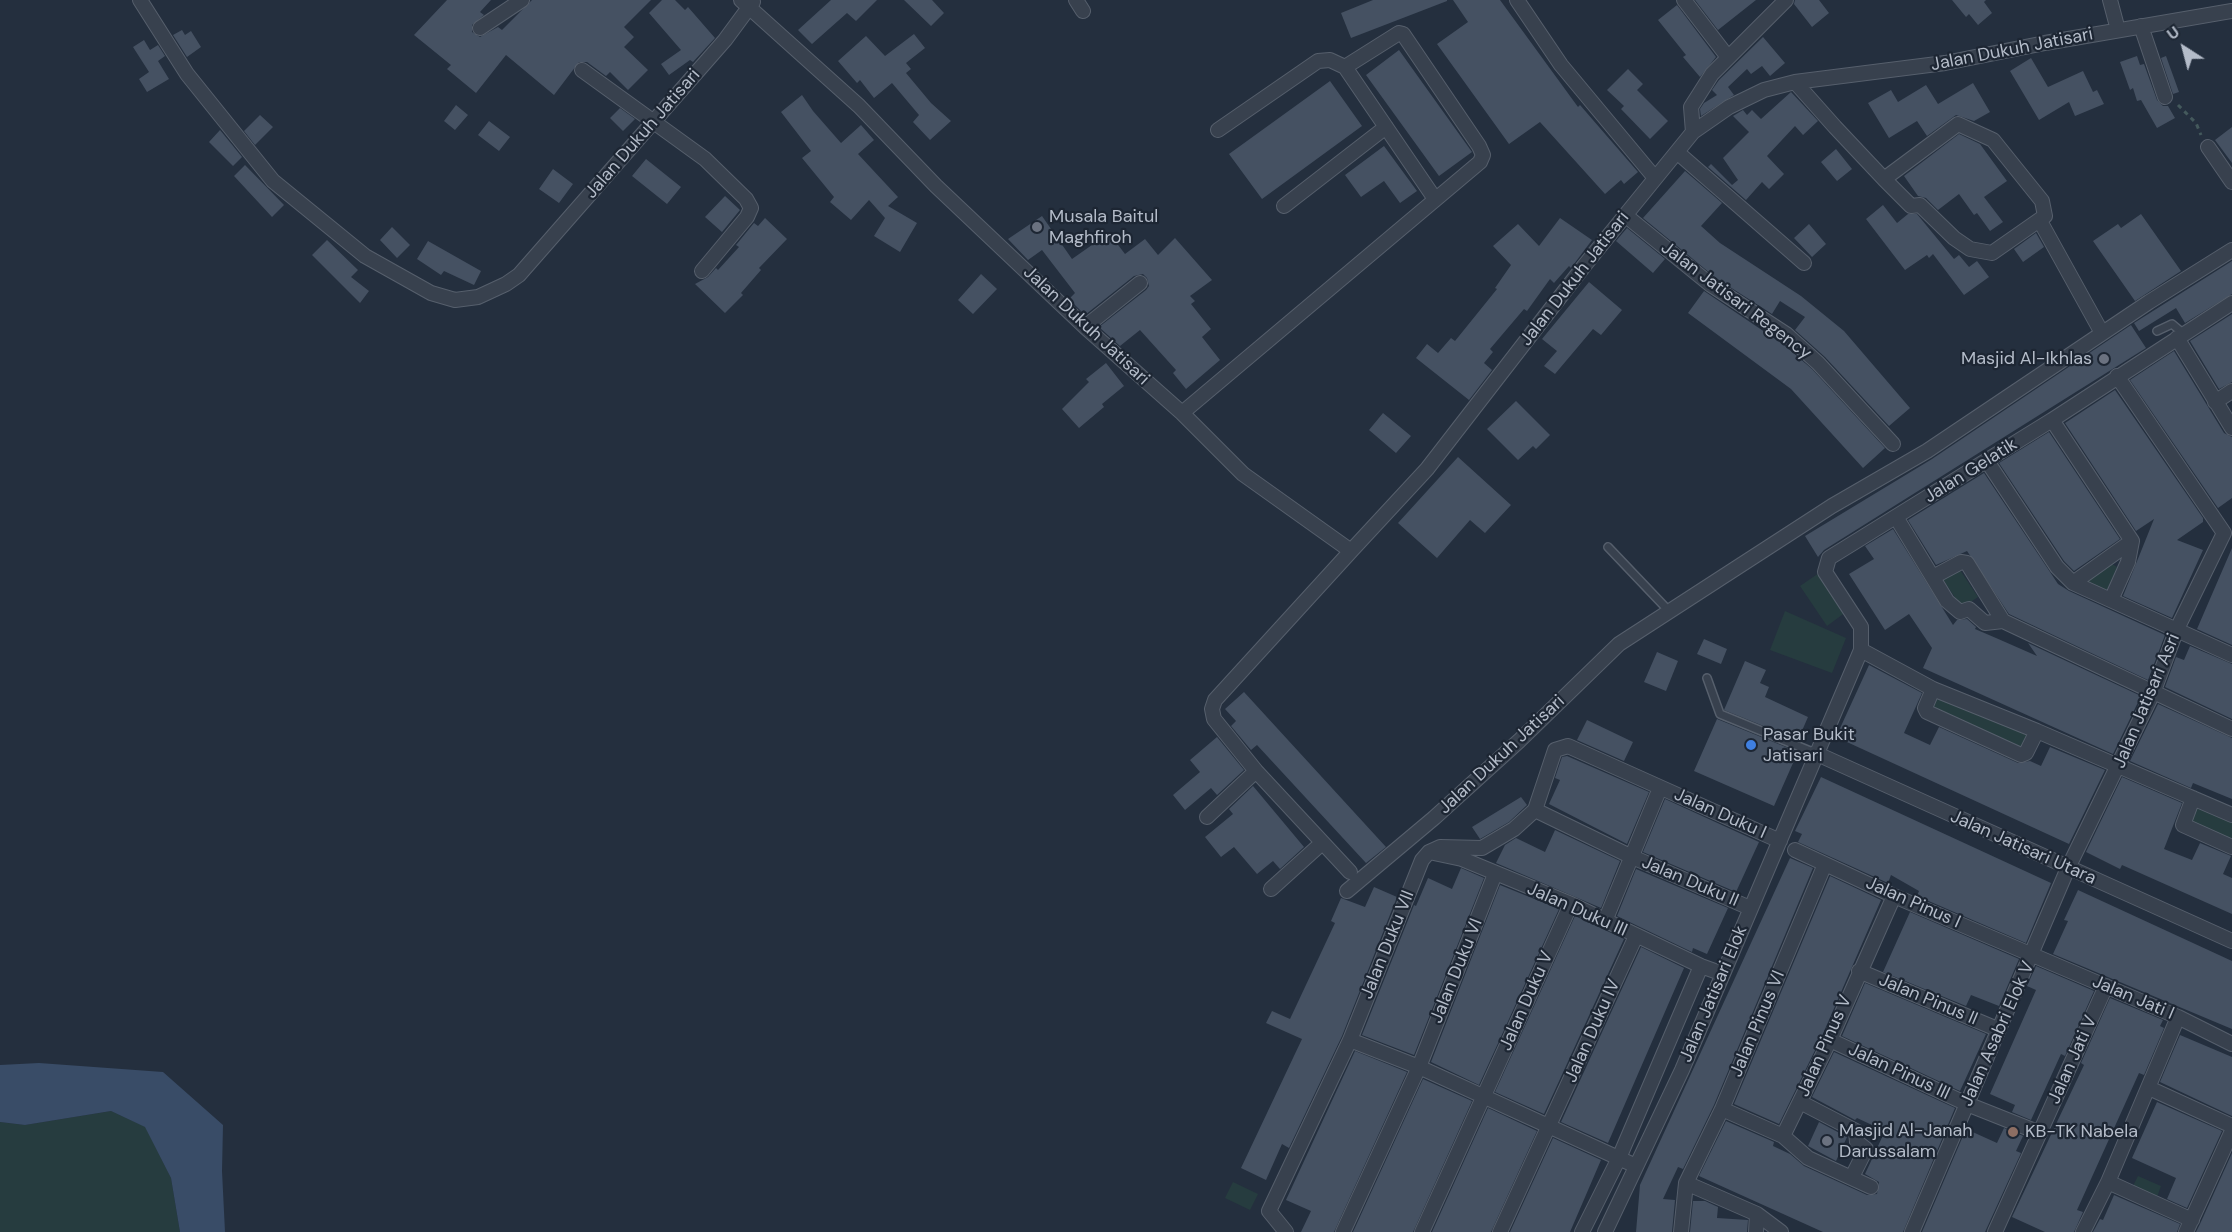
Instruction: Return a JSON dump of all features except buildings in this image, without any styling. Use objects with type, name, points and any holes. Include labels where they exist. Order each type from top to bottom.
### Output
[{"type":"street","name":"Jalan Dukuh Jatisari","points":[[140,0],[187,74],[273,181],[365,256],[444,298],[478,297],[506,285],[519,274],[653,119],[718,48],[748,2],[859,106],[936,186],[1085,327],[1182,413],[1243,474],[1351,551],[1427,469],[1625,215],[1693,132],[1757,93],[1795,82],[1945,63],[2232,11]]},
{"type":"street","points":[[480,27],[522,0]]},
{"type":"street","points":[[1517,0],[1561,65],[1655,178]]},
{"type":"street","points":[[1684,0],[1727,57]]},
{"type":"street","points":[[1693,132],[1690,107],[1727,57],[1786,0]]},
{"type":"street","name":"Jalan Dukuh Jatisari","points":[[2113,1],[2118,30]]},
{"type":"street","points":[[2141,26],[2165,97]]},
{"type":"street","points":[[1182,413],[1435,199],[1476,168],[1483,155],[1406,36],[1399,33],[1345,67]]},
{"type":"street","points":[[1218,130],[1318,61],[1330,60],[1345,67],[1435,199]]},
{"type":"street","points":[[582,70],[653,119],[705,159],[746,199],[751,208],[747,217],[702,271]]},
{"type":"street","points":[[1795,82],[1884,179],[1911,206],[1920,205],[1954,238],[1978,252],[1992,253],[2045,216],[2042,201],[1993,140],[1958,124],[1884,179]]},
{"type":"street","points":[[1284,206],[1386,127]]},
{"type":"street","points":[[2208,147],[2232,182]]},
{"type":"street","points":[[1677,152],[1804,263]]},
{"type":"street","name":"Jalan Jatisari Regency","points":[[1625,215],[1711,285],[1786,334],[1818,363],[1893,444]]},
{"type":"street","points":[[2040,221],[2102,333]]},
{"type":"street","name":"Jalan Dukuh Jatisari","points":[[1347,891],[1511,748],[1619,644],[1668,610],[1832,506],[1927,451],[2102,333],[2232,250]]},
{"type":"street","points":[[1085,327],[1140,283]]},
{"type":"street","name":"Jalan Gelatik","points":[[1861,650],[1863,637],[1861,627],[1825,573],[1825,565],[1829,558],[2052,420],[2232,303]]},
{"type":"street","points":[[2181,336],[2232,428]]},
{"type":"street","points":[[2117,376],[2228,532]]},
{"type":"street","points":[[2216,402],[2232,392]]},
{"type":"street","points":[[2052,420],[2132,541],[2128,562],[2111,600]]},
{"type":"street","points":[[1987,461],[2057,567],[2073,583],[2232,655]]},
{"type":"street","points":[[1896,517],[1947,601],[1960,612],[1969,609],[1985,623],[2003,621],[2232,729]]},
{"type":"street","name":"Jalan Jatisari Asri","points":[[2068,868],[2153,693],[2178,629],[2228,532]]},
{"type":"street","points":[[2073,583],[2132,541]]},
{"type":"street","points":[[1350,872],[1256,771],[1214,719],[1212,709],[1215,700],[1351,551]]},
{"type":"street","points":[[1933,577],[1961,562],[1967,562],[2003,621]]},
{"type":"street","points":[[1861,650],[1933,689],[2232,815]]},
{"type":"street","name":"Jalan Jatisari Elok","points":[[1605,1232],[1682,1070],[1815,753],[1861,650]]},
{"type":"street","points":[[1933,689],[1925,708],[1927,712],[2021,755],[2026,753],[2037,731]]},
{"type":"street","name":"Jalan Duku I","points":[[1534,810],[1555,750],[1568,746],[1780,841]]},
{"type":"street","name":"Jalan Jatisari Utara","points":[[1815,753],[2232,941]]},
{"type":"street","points":[[1207,818],[1256,771]]},
{"type":"street","name":"Jalan Duku I","points":[[1630,856],[1660,788]]},
{"type":"street","points":[[2193,798],[2183,825],[2232,848]]},
{"type":"street","points":[[1429,852],[1449,846],[1482,848],[1492,844],[1534,810]]},
{"type":"street","name":"Jalan Duku II","points":[[1534,810],[1630,856],[1750,908]]},
{"type":"street","points":[[1271,889],[1322,843]]},
{"type":"street","name":"Jalan Pinus I","points":[[1795,850],[1894,896],[2032,955]]},
{"type":"street","name":"Jalan Duku III","points":[[1429,852],[1462,859],[1571,904],[1701,966],[1723,974]]},
{"type":"street","name":"Jalan Duku VII","points":[[1286,1232],[1269,1211],[1350,1040],[1422,860],[1429,852]]},
{"type":"street","name":"Jalan Duku II","points":[[1605,921],[1630,856]]},
{"type":"street","name":"Jalan Pinus VI","points":[[1686,1183],[1722,1109],[1825,864]]},
{"type":"street","name":"Jalan Asabri Elok V","points":[[1912,1232],[1997,1029],[2032,955],[2068,868]]},
{"type":"street","name":"Jalan Duku VI","points":[[1343,1232],[1419,1067],[1495,874]]},
{"type":"street","name":"Jalan Pinus V","points":[[1783,1136],[1830,1040],[1894,896]]},
{"type":"street","name":"Jalan Duku V","points":[[1422,1232],[1571,904]]},
{"type":"street","name":"Jalan Duku IV","points":[[1500,1232],[1636,936]]},
{"type":"street","name":"Jalan Jati I","points":[[2032,955],[2178,1017],[2232,1044]]},
{"type":"street","name":"Jalan Jatisari Elok","points":[[1582,1232],[1619,1158],[1701,966]]},
{"type":"street","name":"Jalan Pinus II","points":[[1859,971],[1997,1029]]},
{"type":"street","name":"Jalan Jati V","points":[[1995,1232],[2106,986]]},
{"type":"street","points":[[2083,1232],[2108,1182],[2178,1017]]},
{"type":"street","points":[[1350,1040],[1419,1067],[1636,1166]]},
{"type":"street","name":"Jalan Pinus III","points":[[1830,1040],[1967,1104]]},
{"type":"street","points":[[2149,1088],[2232,1126]]},
{"type":"street","points":[[1800,1102],[1856,1131],[1857,1142],[1866,1149],[1852,1176]]},
{"type":"street","points":[[1967,1104],[2040,1133]]},
{"type":"street","points":[[1722,1109],[1783,1136],[1808,1158],[1852,1176],[1871,1187]]},
{"type":"street","points":[[2108,1182],[2189,1226],[2232,1131]]},
{"type":"street","points":[[1681,1232],[1686,1183],[1756,1215],[1781,1232]]},
{"type":"street","points":[[1756,1215],[1756,1232]]},
{"type":"lane","points":[[2157,331],[2172,324],[2181,336]]},
{"type":"lane","points":[[1608,547],[1668,610]]},
{"type":"lane","points":[[1707,678],[1720,714],[1815,753]]},
{"type":"path","points":[[2165,97],[2180,106],[2196,123],[2208,147]]},
{"type":"green space","points":[[2107,561],[2117,567],[2105,595],[2084,583]]},
{"type":"green space","points":[[1958,567],[1978,597],[1962,608],[1942,578]]},
{"type":"green space","points":[[1819,573],[1846,612],[1827,626],[1800,586]]},
{"type":"green space","points":[[1785,611],[1846,638],[1832,673],[1770,650]]},
{"type":"green space","points":[[1935,693],[2029,736],[2021,753],[1927,710]]},
{"type":"green space","points":[[2194,805],[2232,822],[2232,844],[2186,825]]},
{"type":"green space","points":[[111,1111],[146,1127],[171,1178],[180,1232],[0,1232],[0,1122],[25,1125]]},
{"type":"green space","points":[[2138,1176],[2161,1186],[2157,1197],[2133,1186]]},
{"type":"green space","points":[[1233,1182],[1258,1194],[1250,1210],[1225,1198]]},
{"type":"water","points":[[39,1063],[163,1072],[223,1125],[222,1171],[225,1232],[180,1232],[171,1178],[145,1127],[111,1111],[25,1125],[0,1122],[0,1065]]},
{"type":"place","name":"Musala Baitul Maghfiroh","points":[[1037,227]]},
{"type":"place","name":"Masjid Al-Ikhlas","points":[[2104,359]]},
{"type":"place","name":"Pasar Bukit Jatisari","points":[[1751,745]]},
{"type":"place","name":"KB-TK Nabela","points":[[2013,1132]]},
{"type":"place","name":"Masjid Al-Janah Darussalam","points":[[1827,1141]]}]
